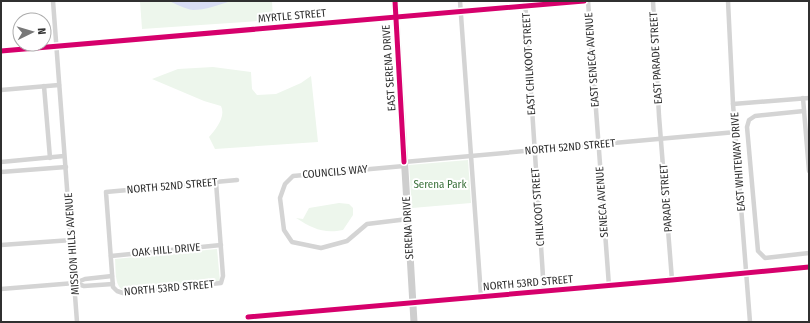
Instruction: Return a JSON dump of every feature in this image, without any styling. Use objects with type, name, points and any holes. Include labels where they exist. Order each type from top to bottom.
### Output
[{"type":"street","name":"MISSION HILLS AVENUE","points":[[53,1],[77,322]]},
{"type":"street","name":"EAST SERENA DRIVE","points":[[395,1],[403,134]]},
{"type":"street","points":[[460,1],[481,296]]},
{"type":"street","name":"MYRTLE STREET","points":[[1,51],[396,18],[525,4],[584,1]]},
{"type":"street","name":"EAST SENECA AVENUE","points":[[588,1],[596,118]]},
{"type":"street","name":"EAST PARADE STREET","points":[[653,1],[659,116]]},
{"type":"street","name":"EAST WHITEWAY DRIVE","points":[[728,1],[733,104],[750,322]]},
{"type":"street","name":"EAST CHILKOOT STREET","points":[[525,4],[532,122]]},
{"type":"street","points":[[1,90],[59,85]]},
{"type":"street","points":[[44,86],[50,158]]},
{"type":"street","points":[[803,98],[809,171]]},
{"type":"street","points":[[733,104],[809,98]]},
{"type":"street","points":[[804,111],[755,116],[749,120],[747,127],[758,251],[765,258],[809,253]]},
{"type":"street","name":"PARADE STREET","points":[[659,116],[672,280]]},
{"type":"street","name":"SENECA AVENUE","points":[[596,118],[609,286]]},
{"type":"street","name":"CHILKOOT STREET","points":[[532,122],[544,292]]},
{"type":"street","name":"NORTH 52ND STREET","points":[[404,164],[470,155],[736,132]]},
{"type":"street","name":"SERENA DRIVE","points":[[403,134],[414,322]]},
{"type":"street","points":[[1,162],[64,156]]},
{"type":"street","name":"COUNCILS WAY","points":[[404,164],[293,176],[285,184],[280,198],[284,230],[292,242],[321,248],[347,241],[367,224],[408,219]]},
{"type":"street","points":[[1,172],[66,167]]},
{"type":"street","name":"NORTH 52ND STREET","points":[[111,256],[106,192],[237,180]]},
{"type":"street","points":[[216,182],[221,245]]},
{"type":"street","points":[[1,245],[72,240]]},
{"type":"street","name":"NORTH 53RD STREET","points":[[75,283],[84,286],[113,284],[113,287],[117,291],[123,293],[221,283],[223,276],[221,245]]},
{"type":"street","name":"OAK HILL DRIVE","points":[[111,256],[221,245]]},
{"type":"street","points":[[111,256],[113,284]]},
{"type":"street","name":"NORTH 53RD STREET","points":[[248,317],[481,296],[544,292],[809,267]]},
{"type":"street","name":"NORTH 53RD STREET","points":[[1,289],[75,283],[85,278],[112,276]]},
{"type":"green space","points":[[140,1],[272,1],[273,20],[142,29]]},
{"type":"green space","points":[[213,67],[251,72],[252,89],[257,95],[276,94],[301,83],[311,76],[318,142],[215,149],[209,137],[221,119],[221,106],[204,101],[152,79],[178,69]]},
{"type":"green space","name":"Serena Park","points":[[468,160],[471,203],[412,208],[409,165]]},
{"type":"green space","points":[[339,203],[349,204],[353,208],[353,215],[343,230],[324,231],[307,225],[296,218],[303,219],[309,208]]},
{"type":"green space","points":[[217,249],[220,281],[123,290],[118,285],[115,259]]},
{"type":"water","points":[[169,1],[231,1],[217,6],[193,10],[184,8]]},
{"type":"cycle path","points":[[395,1],[404,162]]},
{"type":"cycle path","points":[[1,51],[584,1]]},
{"type":"cycle path","points":[[248,317],[809,267]]}]
